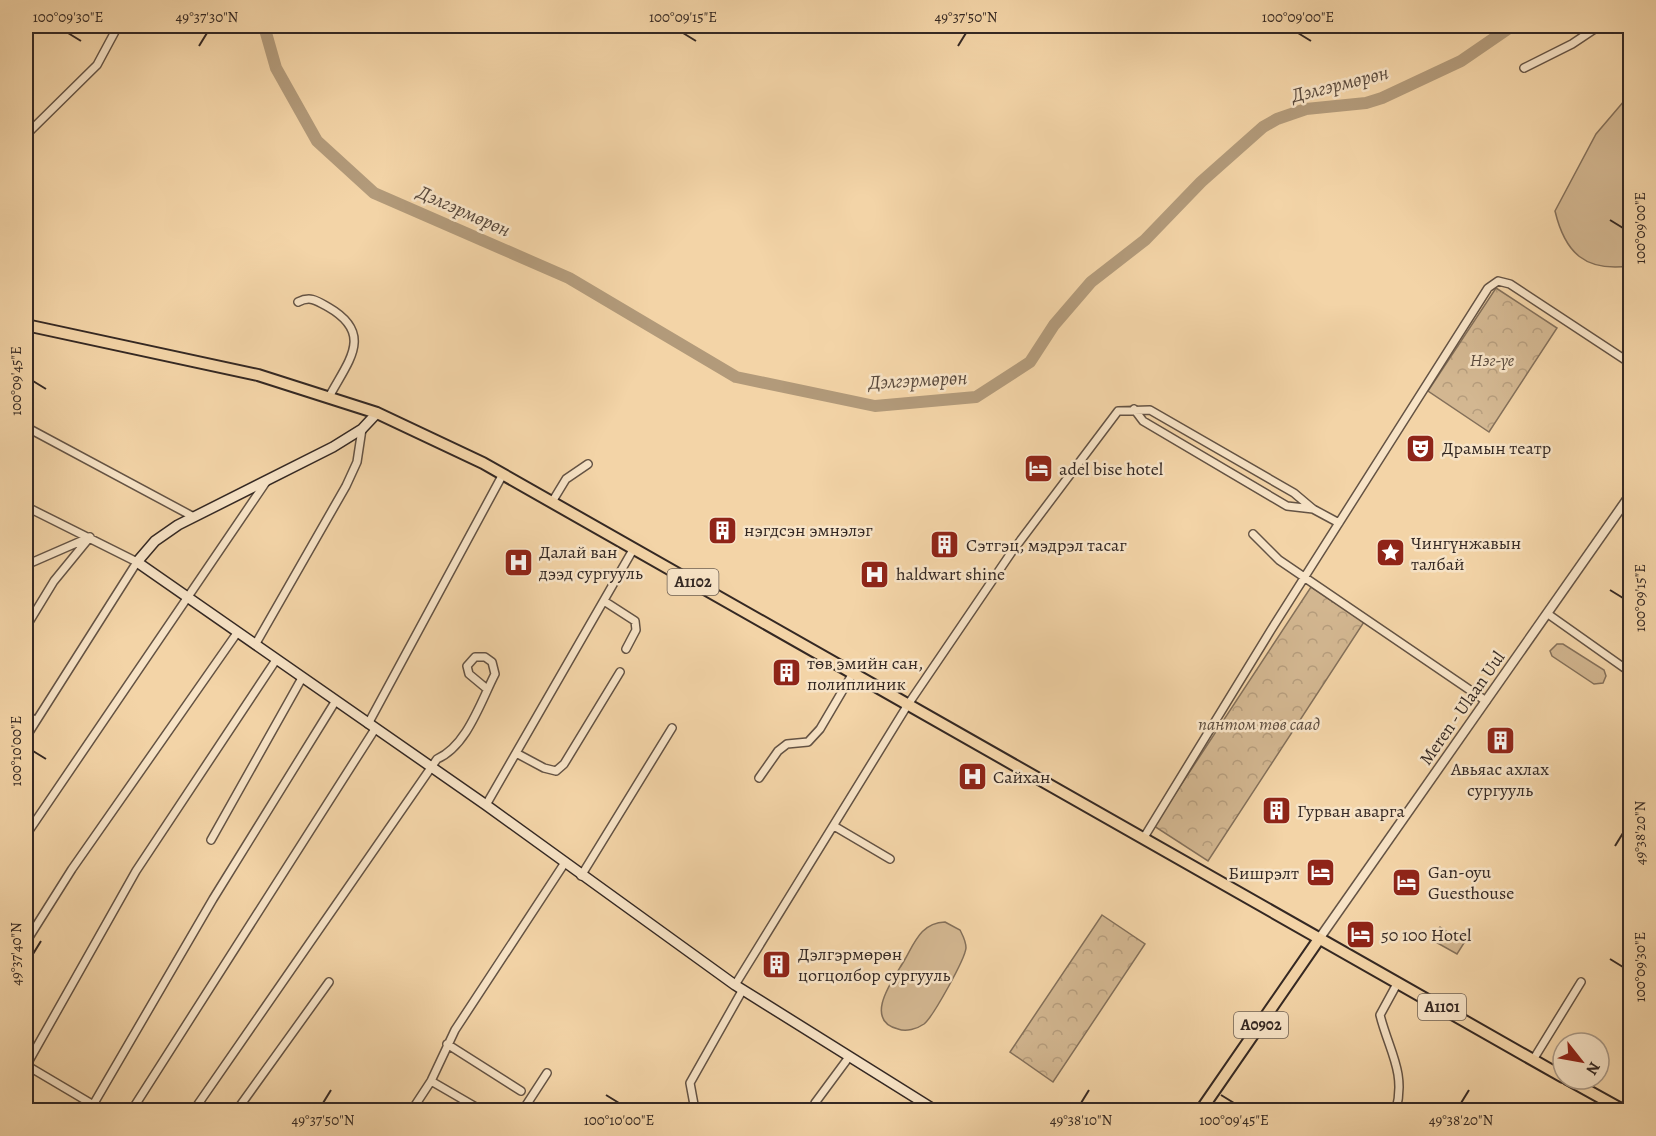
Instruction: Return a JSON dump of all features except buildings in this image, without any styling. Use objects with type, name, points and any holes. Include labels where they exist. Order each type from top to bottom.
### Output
[{"type":"main road","name":"A1102","points":[[26,326],[258,375],[377,413],[503,474],[1319,939]]},
{"type":"main road","points":[[377,413],[362,429],[333,447],[192,516],[155,542],[137,562],[431,769],[486,805],[564,864],[739,988],[935,1110]]},
{"type":"main road","name":"A1101","points":[[1319,939],[1551,1070]]},
{"type":"main road","name":"A0902","points":[[1201,1110],[1319,939]]},
{"type":"main road","points":[[1589,1091],[1623,1110]]},
{"type":"street","points":[[26,135],[97,65],[118,26]]},
{"type":"street","points":[[1524,69],[1583,38],[1599,26]]},
{"type":"street","points":[[1143,838],[1488,288],[1498,281],[1510,284],[1630,363]]},
{"type":"street","points":[[298,302],[305,298],[313,299],[340,314],[353,330],[355,348],[329,397]]},
{"type":"street","points":[[1134,409],[1143,420],[1287,506],[1313,509]]},
{"type":"street","points":[[695,1110],[690,1083],[739,988],[834,826],[907,706],[1011,553],[1118,411],[1150,410],[1294,493],[1313,509],[1339,523]]},
{"type":"street","points":[[26,427],[192,516]]},
{"type":"street","points":[[255,645],[346,486],[357,462],[362,429]]},
{"type":"street","points":[[552,502],[566,479],[588,464]]},
{"type":"street","points":[[132,1110],[371,727],[503,474]]},
{"type":"street","points":[[26,836],[269,477]]},
{"type":"street","name":"Meren - Ulaan Uul","points":[[1319,939],[1630,495]]},
{"type":"street","points":[[26,736],[137,562],[31,509]]},
{"type":"street","points":[[1253,534],[1279,560],[1304,578],[1486,701]]},
{"type":"street","points":[[26,565],[90,537]]},
{"type":"street","points":[[26,627],[54,581],[90,537]]},
{"type":"street","points":[[486,805],[634,548]]},
{"type":"street","points":[[604,602],[635,621],[637,625],[626,649]]},
{"type":"street","points":[[1548,614],[1630,672]]},
{"type":"street","points":[[26,942],[72,869],[237,633]]},
{"type":"street","points":[[194,1110],[437,759],[450,752],[458,743],[495,674],[495,668],[485,657],[475,657],[467,666],[469,674],[487,688]]},
{"type":"street","points":[[102,1110],[26,1066],[136,871],[276,660]]},
{"type":"street","points":[[516,753],[544,768],[556,771],[564,765],[620,672]]},
{"type":"street","points":[[759,778],[778,750],[787,744],[808,742],[820,729],[853,673]]},
{"type":"street","points":[[212,840],[302,678]]},
{"type":"street","points":[[93,1105],[213,899],[335,702]]},
{"type":"street","points":[[26,714],[36,721]]},
{"type":"street","points":[[581,876],[672,728]]},
{"type":"street","points":[[834,826],[890,859]]},
{"type":"street","points":[[412,1110],[431,1081],[447,1044],[564,864]]},
{"type":"street","points":[[237,1110],[329,982]]},
{"type":"street","points":[[1396,1110],[1401,1094],[1400,1072],[1380,1015],[1398,982]]},
{"type":"street","points":[[1533,1060],[1581,982]]},
{"type":"street","points":[[447,1044],[521,1091]]},
{"type":"street","points":[[815,1103],[849,1057]]},
{"type":"street","points":[[523,1110],[547,1073]]},
{"type":"street","points":[[431,1081],[481,1110]]},
{"type":"street","points":[[1623,1110],[1630,1097]]},
{"type":"green space","points":[[1630,94],[1630,266],[1601,266],[1579,257],[1571,248],[1559,226],[1555,211],[1596,134]]},
{"type":"green space","name":"Нэг-үе","points":[[1496,288],[1557,328],[1489,432],[1428,391]]},
{"type":"green space","name":"пантом төв саад","points":[[1311,587],[1364,622],[1208,861],[1154,826]]},
{"type":"green space","points":[[1557,644],[1563,644],[1604,670],[1606,676],[1603,683],[1594,684],[1552,656],[1550,651]]},
{"type":"green space","points":[[1102,915],[1145,944],[1053,1082],[1010,1052]]},
{"type":"green space","points":[[945,922],[960,930],[965,941],[966,948],[960,964],[948,988],[924,1024],[911,1030],[898,1029],[888,1024],[882,1017],[881,1008],[888,988],[915,941],[924,930],[937,923]]},
{"type":"green space","points":[[1440,927],[1464,943],[1457,954],[1432,940]]},
{"type":"waterway","name":"Дэлгэрмөрөн","points":[[264,26],[276,68],[317,141],[374,193],[569,278],[736,377],[875,406],[976,397],[1030,362],[1054,325],[1091,282],[1145,240],[1201,182],[1263,127],[1277,119],[1306,109],[1366,103],[1382,98],[1461,61],[1512,26]]},
{"type":"place","name":"Драмын театр","points":[[1421,448]]},
{"type":"place","name":"adel bise hotel","points":[[1038,469]]},
{"type":"place","name":"нэгдсэн эмнэлэг","points":[[723,530]]},
{"type":"place","name":"Сэтгэц, мэдрэл тасаг","points":[[945,545]]},
{"type":"place","name":"Чингүнжавын талбай","points":[[1390,553]]},
{"type":"place","name":"Далай ван дээд сургууль","points":[[518,562]]},
{"type":"place","name":"haldwart shine","points":[[875,574]]},
{"type":"place","name":"төв эмийн сан, полиплиник","points":[[786,673]]},
{"type":"place","name":"Авьяас ахлах сургууль","points":[[1500,740]]},
{"type":"place","name":"Сайхан","points":[[972,777]]},
{"type":"place","name":"Гурван аварга","points":[[1276,811]]},
{"type":"place","name":"Бишрэлт","points":[[1320,873]]},
{"type":"place","name":"Gan-oyu Guesthouse","points":[[1407,882]]},
{"type":"place","name":"50 100 Hotel","points":[[1360,935]]},
{"type":"place","name":"Дэлгэрмөрөн цогцолбор сургууль","points":[[777,964]]}]
